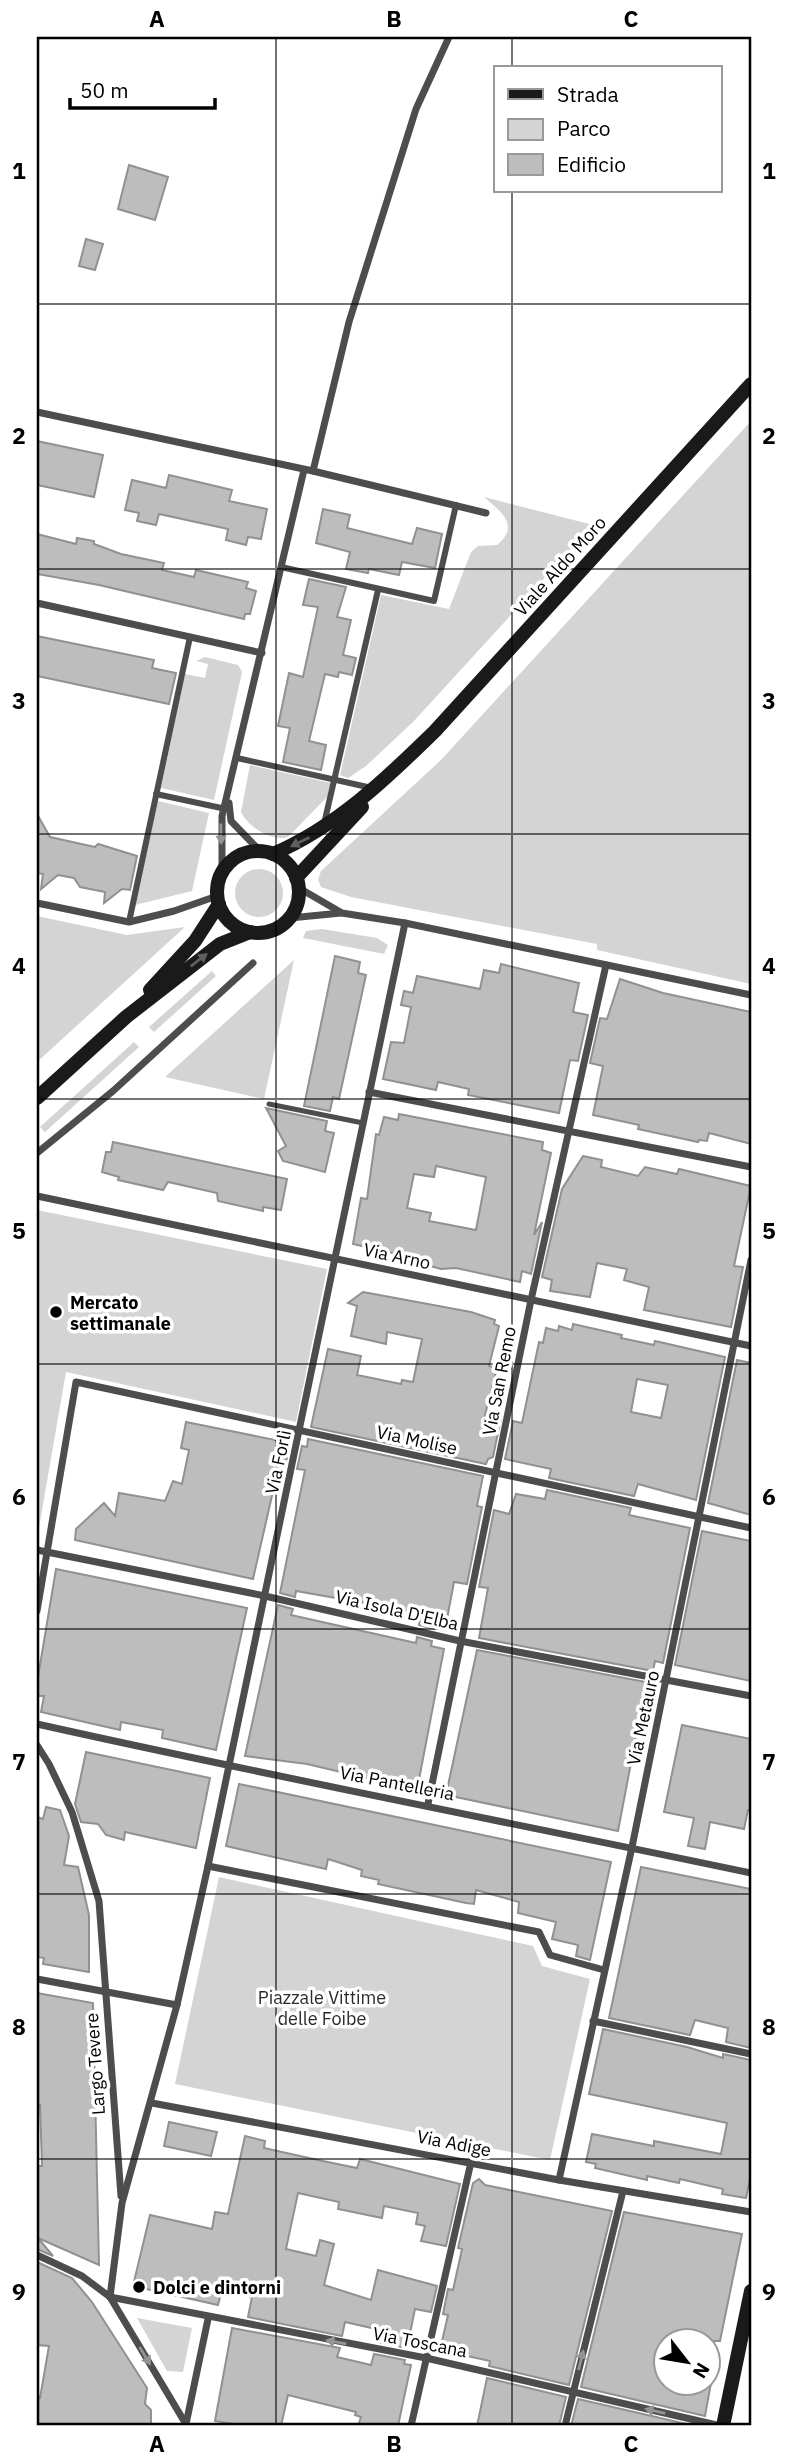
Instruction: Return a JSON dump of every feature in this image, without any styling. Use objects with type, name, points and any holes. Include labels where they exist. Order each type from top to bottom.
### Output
[{"type":"main road","name":"Viale Aldo Moro","points":[[290,918],[295,909],[298,883],[329,831],[435,731],[751,384]]},
{"type":"main road","name":"Viale Aldo Moro","points":[[222,873],[237,857],[266,853],[329,831]]},
{"type":"main road","points":[[266,853],[291,867],[298,883]]},
{"type":"main road","points":[[37,1098],[125,1017],[195,942],[218,900],[222,873]]},
{"type":"main road","points":[[218,900],[234,926],[250,932]]},
{"type":"main road","points":[[125,1017],[220,944],[250,932],[272,931],[290,918]]},
{"type":"main road","points":[[722,2426],[751,2291]]},
{"type":"street","points":[[313,471],[349,322],[416,108],[449,37]]},
{"type":"street","points":[[37,412],[313,471],[486,513]]},
{"type":"street","points":[[222,873],[220,823],[226,809],[303,470]]},
{"type":"street","points":[[281,567],[434,601],[456,505]]},
{"type":"street","points":[[329,831],[335,780],[378,590]]},
{"type":"street","points":[[37,603],[262,653]]},
{"type":"street","points":[[129,922],[190,637]]},
{"type":"street","points":[[237,758],[376,789]]},
{"type":"street","points":[[156,793],[226,809]]},
{"type":"street","points":[[226,809],[232,821],[266,853]]},
{"type":"street","points":[[298,883],[342,913]]},
{"type":"street","points":[[37,903],[129,922],[218,900]]},
{"type":"street","points":[[290,918],[342,913],[405,923],[751,995]]},
{"type":"street","name":"Via Forlì","points":[[177,2006],[301,1432],[405,923]]},
{"type":"street","points":[[37,1153],[113,1091],[253,963]]},
{"type":"street","name":"Via San Remo","points":[[428,1804],[531,1300],[606,965]]},
{"type":"street","points":[[369,1092],[751,1167]]},
{"type":"street","name":"Via Arno","points":[[37,1196],[751,1346]]},
{"type":"street","name":"Via Metauro","points":[[559,2180],[632,1847],[751,1260]]},
{"type":"street","name":"Via Molise","points":[[46,1552],[76,1381],[751,1528]]},
{"type":"street","name":"Via Isola D'Elba","points":[[37,1550],[265,1596],[460,1641],[751,1696]]},
{"type":"street","points":[[37,1611],[46,1552]]},
{"type":"street","name":"Via Pantelleria","points":[[37,1724],[229,1767],[428,1804],[751,1872]]},
{"type":"street","points":[[37,1745],[72,1812],[99,1901],[106,1992],[37,1979]]},
{"type":"street","points":[[208,1866],[538,1932],[550,1955],[604,1970]]},
{"type":"street","name":"Largo Tevere","points":[[110,2297],[122,2203],[177,2006],[106,1992],[122,2203]]},
{"type":"street","points":[[593,2021],[751,2054]]},
{"type":"street","name":"Via Adige","points":[[152,2103],[559,2180],[751,2212]]},
{"type":"street","points":[[411,2426],[471,2162]]},
{"type":"street","points":[[565,2426],[623,2191]]},
{"type":"street","points":[[37,2255],[82,2276],[110,2297],[187,2425]]},
{"type":"street","name":"Via Toscana","points":[[110,2297],[208,2319],[426,2358],[722,2426]]},
{"type":"street","points":[[187,2425],[208,2319]]},
{"type":"lane","points":[[269,1104],[363,1124]]},
{"type":"green space","points":[[751,421],[751,984],[597,950],[597,944],[351,897],[321,887],[318,880],[321,871],[441,760]]},
{"type":"green space","points":[[484,497],[593,525],[414,721],[366,766],[348,778],[340,775],[381,595],[449,609],[471,552],[478,546],[497,545],[507,531],[508,525],[501,513]]},
{"type":"green space","points":[[205,657],[238,665],[242,672],[214,800],[161,788],[185,674],[205,678],[208,664],[196,661]]},
{"type":"green space","points":[[250,765],[331,783],[327,797],[288,837],[268,835],[249,823],[241,812]]},
{"type":"green space","points":[[158,801],[209,813],[192,891],[135,905]]},
{"type":"green space","points":[[259,869],[268,870],[276,876],[282,884],[282,902],[276,910],[268,916],[259,917],[250,916],[242,910],[236,902],[235,893],[236,884],[242,876],[250,870]]},
{"type":"green space","points":[[37,916],[127,935],[185,927],[37,1062]]},
{"type":"green space","points":[[322,929],[377,938],[388,945],[384,954],[303,938],[306,931]]},
{"type":"green space","points":[[294,960],[264,1099],[165,1077]]},
{"type":"green space","points":[[212,971],[216,976],[154,1032],[149,1027]]},
{"type":"green space","points":[[134,1042],[139,1047],[45,1132],[40,1127]]},
{"type":"green space","points":[[37,1210],[327,1269],[296,1422],[66,1372],[37,1539]]},
{"type":"green space","name":"Piazzale Vittime delle Foibe","points":[[219,1877],[533,1946],[542,1966],[590,1979],[550,2160],[175,2084]]},
{"type":"green space","points":[[137,2318],[192,2328],[183,2372],[167,2371]]},
{"type":"building","points":[[129,165],[168,177],[155,220],[118,209]]},
{"type":"building","points":[[86,239],[103,244],[95,270],[79,266]]},
{"type":"building","points":[[37,441],[103,455],[94,497],[37,485]]},
{"type":"building","points":[[169,475],[232,490],[229,501],[267,509],[261,539],[248,537],[246,545],[226,540],[228,529],[159,514],[156,525],[137,521],[139,513],[125,510],[132,480],[166,488]]},
{"type":"building","points":[[323,509],[350,515],[347,528],[412,544],[417,528],[442,534],[435,568],[402,562],[399,575],[369,569],[368,573],[346,569],[350,552],[316,543]]},
{"type":"building","points":[[37,534],[76,544],[77,538],[94,541],[94,544],[121,554],[164,563],[162,570],[194,577],[196,570],[248,582],[246,588],[256,591],[250,614],[245,614],[244,619],[99,585],[37,574]]},
{"type":"building","points":[[309,579],[346,587],[337,617],[351,620],[343,655],[356,658],[352,675],[339,672],[338,677],[325,674],[309,741],[326,745],[321,770],[283,762],[290,728],[278,726],[289,673],[303,677],[318,607],[303,605]]},
{"type":"building","points":[[37,636],[154,660],[152,668],[176,673],[169,704],[37,676]]},
{"type":"building","points":[[37,814],[50,837],[95,847],[98,844],[137,856],[130,890],[122,889],[104,903],[105,892],[80,887],[74,878],[58,875],[41,889],[43,874],[37,873]]},
{"type":"building","points":[[335,956],[360,962],[358,973],[366,975],[339,1099],[333,1097],[330,1111],[304,1106]]},
{"type":"building","points":[[501,964],[579,983],[573,1012],[588,1015],[578,1061],[570,1060],[559,1113],[468,1095],[469,1089],[438,1082],[436,1090],[383,1079],[391,1042],[404,1043],[411,1007],[401,1005],[404,991],[413,993],[417,976],[480,989],[484,970],[499,973]]},
{"type":"building","points":[[620,979],[663,993],[751,1012],[751,1144],[709,1133],[707,1141],[698,1142],[638,1129],[639,1125],[593,1115],[603,1066],[590,1063],[600,1018],[607,1019]]},
{"type":"building","points":[[266,1108],[327,1121],[325,1131],[334,1133],[325,1172],[283,1161],[278,1151],[286,1146]]},
{"type":"building","points":[[399,1114],[543,1142],[542,1150],[551,1153],[534,1235],[542,1222],[531,1274],[522,1271],[520,1282],[456,1268],[441,1269],[423,1264],[423,1260],[353,1244],[361,1198],[367,1199],[376,1134],[379,1135],[384,1117],[398,1120]],"holes":[[[436,1166],[486,1177],[476,1230],[429,1221],[431,1213],[407,1208],[414,1174],[434,1177]]]},
{"type":"building","points":[[113,1142],[287,1179],[281,1210],[263,1207],[263,1211],[218,1201],[217,1193],[168,1182],[163,1190],[118,1180],[119,1177],[102,1172],[106,1152],[111,1152]]},
{"type":"building","points":[[583,1156],[602,1160],[601,1167],[638,1176],[645,1167],[677,1174],[679,1169],[751,1186],[734,1266],[743,1267],[731,1327],[644,1310],[649,1287],[624,1280],[627,1269],[597,1263],[590,1297],[550,1291],[552,1280],[542,1277],[562,1189]]},
{"type":"building","points":[[363,1292],[471,1312],[495,1320],[494,1324],[499,1326],[489,1366],[497,1368],[485,1415],[501,1418],[493,1457],[488,1459],[486,1464],[311,1427],[328,1349],[361,1356],[357,1375],[401,1384],[402,1380],[413,1382],[422,1339],[387,1332],[386,1344],[351,1336],[357,1306],[348,1303]]},
{"type":"building","points":[[573,1324],[622,1335],[621,1338],[654,1345],[655,1341],[725,1357],[696,1500],[638,1484],[634,1496],[549,1478],[551,1469],[505,1459],[513,1421],[522,1423],[539,1342],[543,1343],[546,1328],[558,1331],[559,1326],[572,1330]],"holes":[[[637,1379],[668,1385],[661,1418],[631,1412]]]},
{"type":"building","points":[[737,1360],[751,1363],[751,1515],[708,1503]]},
{"type":"building","points":[[186,1422],[290,1443],[285,1466],[279,1465],[253,1579],[75,1540],[76,1529],[104,1503],[115,1516],[119,1493],[165,1501],[173,1481],[182,1484],[189,1450],[181,1448]]},
{"type":"building","points":[[308,1439],[483,1476],[477,1506],[482,1507],[467,1584],[454,1582],[447,1619],[435,1617],[434,1629],[419,1625],[421,1613],[296,1591],[295,1597],[280,1593],[305,1470],[297,1469],[302,1446],[307,1447]]},
{"type":"building","points":[[547,1490],[631,1508],[629,1515],[690,1528],[663,1663],[655,1661],[653,1671],[479,1638],[488,1588],[479,1587],[494,1510],[509,1514],[516,1494],[545,1499]]},
{"type":"building","points":[[702,1531],[751,1541],[751,1681],[675,1665]]},
{"type":"building","points":[[56,1569],[247,1608],[216,1750],[162,1738],[163,1730],[121,1722],[120,1730],[41,1712],[44,1696],[37,1696],[37,1683]]},
{"type":"building","points":[[278,1605],[293,1609],[291,1615],[416,1643],[417,1637],[432,1641],[431,1646],[444,1649],[417,1790],[307,1764],[245,1756]]},
{"type":"building","points":[[477,1650],[651,1683],[643,1722],[639,1721],[618,1831],[446,1795]]},
{"type":"building","points":[[682,1725],[751,1739],[751,1810],[748,1810],[744,1829],[710,1822],[705,1849],[688,1846],[694,1818],[664,1812]]},
{"type":"building","points":[[86,1752],[210,1778],[196,1848],[125,1832],[124,1840],[106,1835],[98,1824],[81,1822],[75,1804]]},
{"type":"building","points":[[239,1784],[611,1862],[590,1960],[576,1956],[578,1945],[552,1939],[556,1922],[518,1913],[519,1902],[476,1890],[474,1904],[466,1903],[378,1884],[379,1880],[361,1876],[362,1870],[328,1859],[326,1869],[226,1846]]},
{"type":"building","points":[[46,1807],[60,1810],[69,1836],[64,1865],[78,1867],[89,1915],[89,1972],[43,1964],[44,1958],[37,1957],[37,1817],[43,1819]]},
{"type":"building","points":[[641,1867],[751,1889],[751,2048],[726,2042],[728,2028],[695,2020],[690,2035],[609,2018]]},
{"type":"building","points":[[37,1993],[93,2003],[99,2265],[38,2238],[53,2256],[37,2249],[37,2166],[42,2166],[40,2105],[37,2105]]},
{"type":"building","points":[[603,2029],[687,2047],[723,2058],[723,2054],[751,2060],[751,2174],[746,2198],[722,2194],[723,2189],[680,2179],[679,2183],[647,2176],[647,2180],[595,2168],[596,2164],[586,2162],[592,2134],[654,2146],[654,2141],[721,2154],[727,2123],[589,2094]]},
{"type":"building","points":[[169,2122],[217,2132],[211,2156],[164,2146]]},
{"type":"building","points":[[245,2136],[265,2141],[264,2148],[357,2168],[360,2159],[460,2184],[446,2246],[421,2241],[425,2226],[416,2224],[418,2213],[384,2206],[382,2218],[338,2209],[339,2202],[298,2193],[286,2249],[316,2256],[320,2240],[334,2244],[324,2285],[371,2300],[378,2270],[437,2286],[431,2312],[415,2309],[407,2348],[377,2342],[380,2330],[345,2322],[342,2336],[248,2317],[252,2297],[222,2289],[218,2305],[133,2286],[150,2215],[212,2229],[215,2212],[228,2214]]},
{"type":"building","points":[[479,2179],[485,2185],[612,2211],[569,2385],[489,2366],[490,2361],[440,2350],[448,2315],[443,2314],[448,2289],[453,2290],[462,2249],[458,2248],[473,2183]]},
{"type":"building","points":[[624,2212],[742,2234],[722,2331],[722,2326],[652,2326],[652,2396],[709,2396],[705,2416],[581,2387]]},
{"type":"building","points":[[37,2262],[72,2278],[92,2302],[147,2388],[145,2404],[151,2410],[151,2426],[37,2426],[37,2398],[40,2398],[49,2346],[37,2345]]},
{"type":"building","points":[[232,2328],[340,2348],[337,2357],[371,2365],[374,2354],[405,2360],[404,2364],[411,2365],[398,2426],[358,2426],[361,2417],[355,2415],[356,2412],[288,2395],[281,2426],[246,2426],[215,2421]]},
{"type":"building","points":[[487,2378],[566,2397],[559,2426],[477,2426]]},
{"type":"building","points":[[578,2399],[695,2426],[571,2426]]},
{"type":"place","name":"Mercato settimanale","points":[[56,1312]]},
{"type":"place","name":"Dolci e dintorni","points":[[139,2287]]}]
